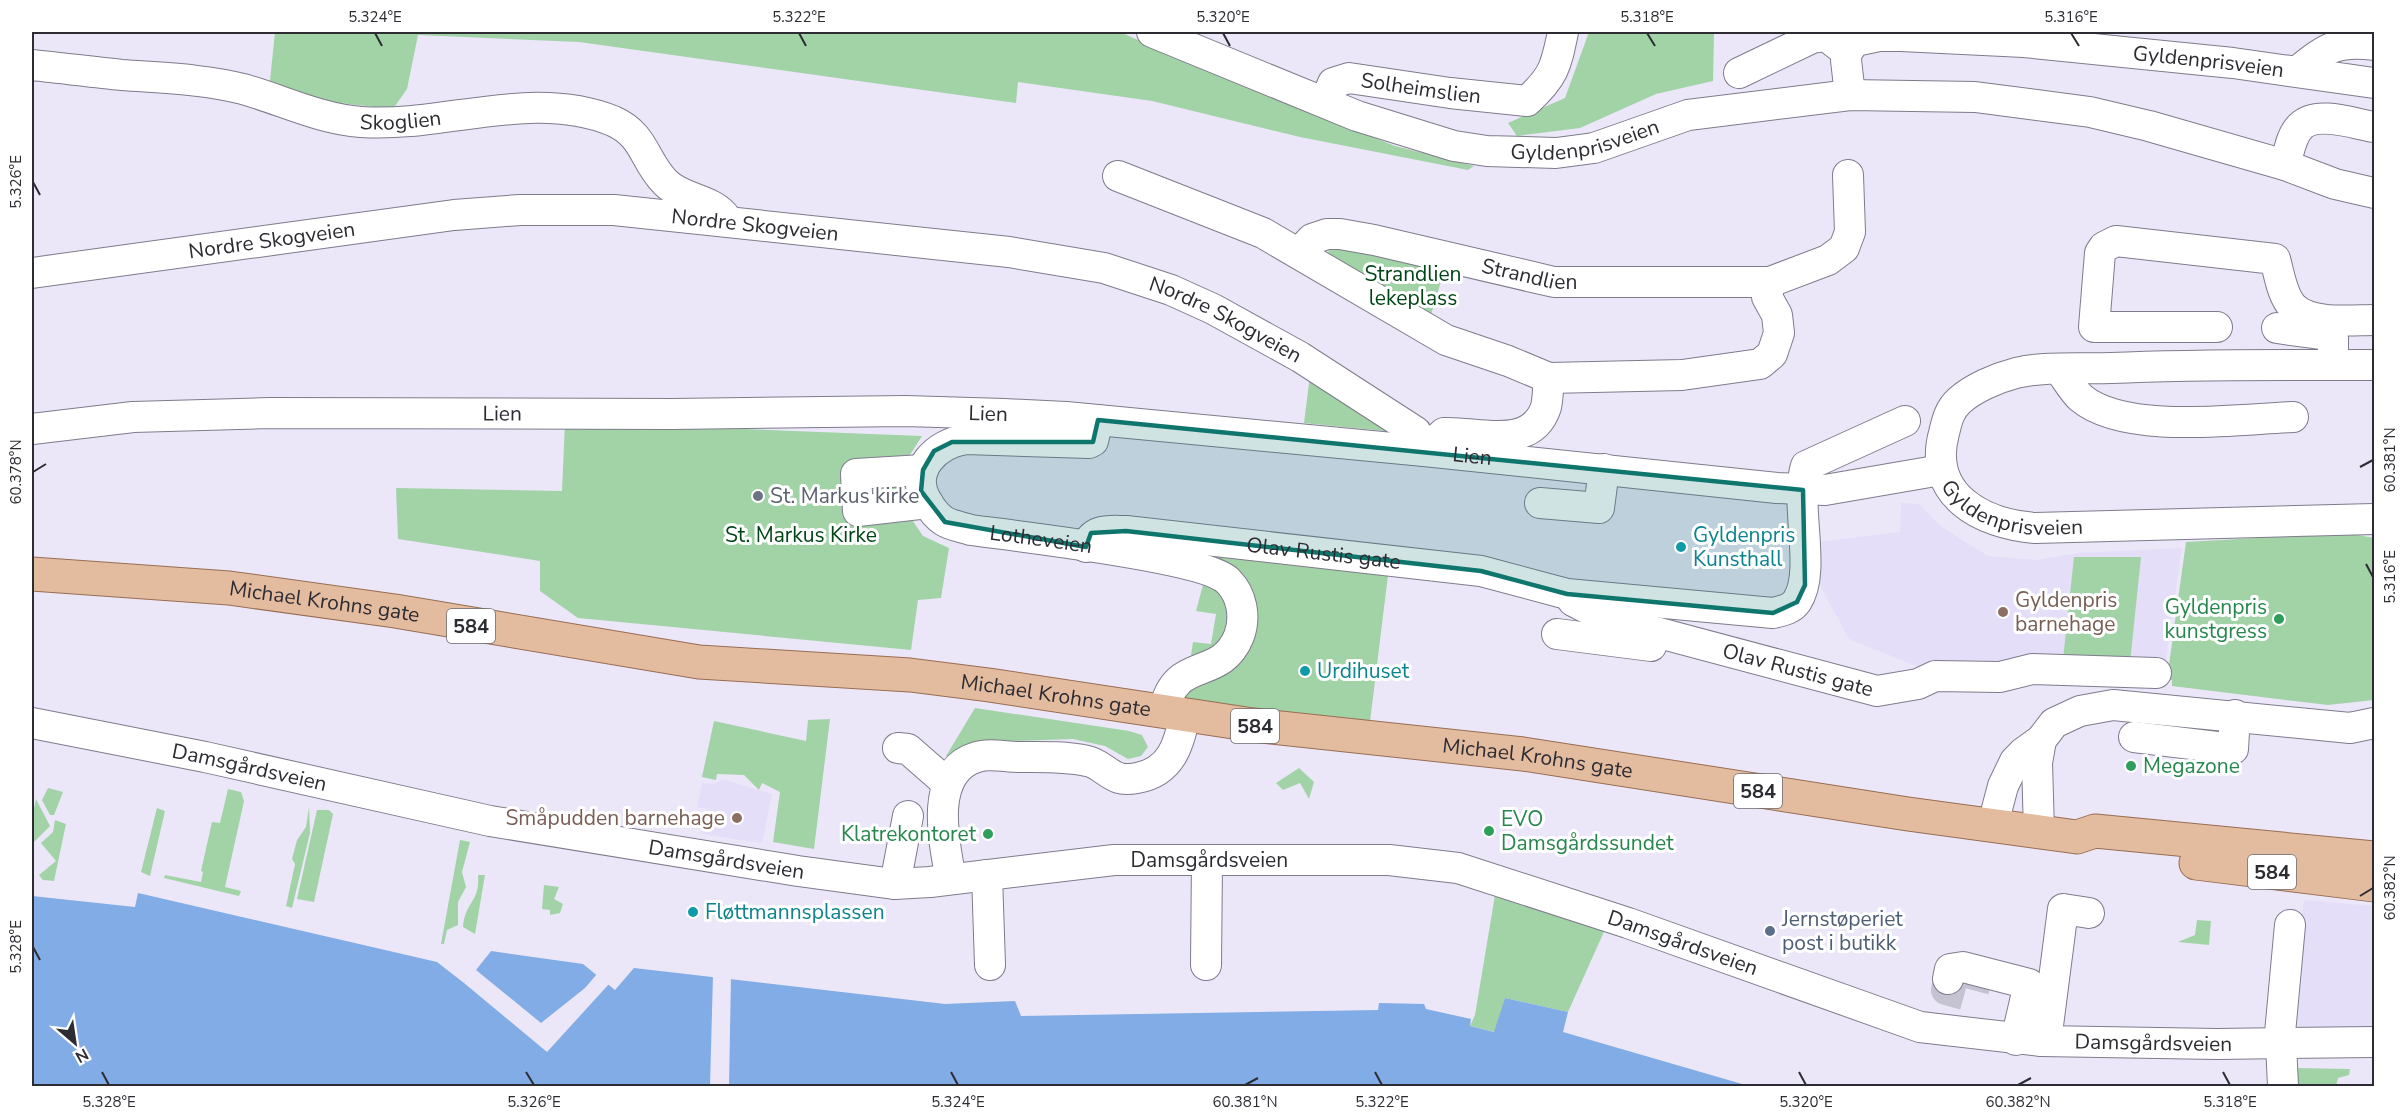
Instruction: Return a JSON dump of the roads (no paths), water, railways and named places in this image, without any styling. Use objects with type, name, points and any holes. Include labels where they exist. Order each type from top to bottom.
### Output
[{"type":"main road","name":"Michael Krohns gate","points":[[32,574],[229,588],[395,611],[689,661],[910,675],[1253,725],[1523,754],[1908,814],[2077,837],[2095,831],[2374,858]]},
{"type":"main road","name":"Michael Krohns gate","points":[[2077,837],[2090,850],[2374,885]]},
{"type":"street","points":[[1152,32],[1324,102]]},
{"type":"street","name":"Solheimslien","points":[[1324,102],[1333,83],[1349,78],[1450,93],[1527,101],[1547,83],[1557,61],[1563,32]]},
{"type":"street","points":[[1739,73],[1812,38],[1826,36],[1847,52],[1850,95]]},
{"type":"street","name":"Gyldenprisveien","points":[[1847,52],[1855,41],[1879,36],[1976,38],[2103,49],[2298,71],[2374,83]]},
{"type":"street","name":"Gyldenprisveien","points":[[2298,71],[2324,49],[2352,42],[2374,45]]},
{"type":"street","name":"Skoglien","points":[[32,65],[200,81],[243,89],[313,112],[359,122],[428,118],[515,108],[587,113],[615,122],[636,136],[664,182],[679,192],[720,209],[730,223]]},
{"type":"street","name":"Gyldenprisveien","points":[[1324,102],[1357,116],[1454,146],[1487,151],[1556,153],[1594,148],[1688,115],[1850,95],[1975,97],[2090,112],[2285,165],[2335,184],[2374,193]]},
{"type":"street","points":[[2285,165],[2294,137],[2300,126],[2307,121],[2319,118],[2374,127]]},
{"type":"street","name":"Strandlien","points":[[1299,252],[1312,238],[1326,234],[1340,234],[1554,282],[1770,282],[1828,260],[1844,248],[1850,232],[1848,175]]},
{"type":"street","points":[[1118,176],[1231,218],[1299,252],[1446,340],[1549,378],[1682,375],[1760,364],[1772,354],[1779,333],[1778,315],[1767,297],[1770,282]]},
{"type":"street","name":"Nordre Skogveien","points":[[32,273],[454,215],[520,210],[594,209],[1008,252],[1093,266],[1136,277],[1213,309],[1300,357],[1416,432],[1424,451]]},
{"type":"street","points":[[2217,327],[2094,327],[2100,253],[2104,247],[2116,241],[2275,259],[2294,308],[2316,317],[2367,320],[2356,365]]},
{"type":"street","points":[[2277,328],[2328,335],[2356,365]]},
{"type":"street","name":"Gyldenprisveien","points":[[2356,365],[2059,369],[2016,373],[1968,393],[1957,402],[1949,413],[1942,440],[1941,470],[1954,493],[1969,507],[1985,518],[2008,526],[2035,528],[2374,519]]},
{"type":"street","points":[[2059,369],[2082,399],[2106,411],[2155,423],[2293,417]]},
{"type":"street","points":[[1424,451],[1444,433],[1494,437],[1519,434],[1533,425],[1546,407],[1549,378]]},
{"type":"street","name":"Lien","points":[[32,429],[133,417],[269,413],[672,414],[905,411],[1098,420],[1803,490],[1856,485],[1941,470]]},
{"type":"street","points":[[923,470],[856,474],[858,511],[928,503],[920,482],[923,470],[934,452],[952,442],[966,439],[1089,443],[1093,441],[1098,420]]},
{"type":"street","points":[[1803,490],[1806,466],[1905,421]]},
{"type":"street","points":[[1540,503],[1599,508],[1604,469]]},
{"type":"street","name":"Olav Rustis gate","points":[[1086,547],[1090,536],[1096,532],[1126,531],[1481,570],[1568,594],[1773,613],[1790,609],[1797,602],[1805,585],[1803,490]]},
{"type":"street","name":"Lotheveien","points":[[928,503],[945,522],[971,530],[1108,549],[1201,568],[1227,580],[1237,593],[1242,606],[1242,618],[1234,646],[1223,659],[1184,675],[1169,690],[1179,745],[1168,763],[1144,776],[1126,779],[1118,778],[1089,761],[1053,756],[978,756],[956,771],[948,784]]},
{"type":"street","name":"Olav Rustis gate","points":[[1568,594],[1574,601],[1604,617],[1877,691],[1918,684],[1935,675],[2000,677],[2032,669],[2156,673]]},
{"type":"street","points":[[1557,634],[1668,649],[1717,648]]},
{"type":"street","points":[[1993,824],[2001,792],[2015,762],[2041,740],[2054,723],[2080,711],[2113,705],[2235,715],[2350,728],[2374,723]]},
{"type":"street","points":[[2134,737],[2233,749],[2235,715]]},
{"type":"street","name":"Damsgårdsveien","points":[[32,723],[205,757],[487,820],[895,884],[1114,860],[1389,860],[1458,868],[1628,923],[1920,1027],[2016,1040],[2046,1041],[2274,1044],[2374,1042]]},
{"type":"street","points":[[2039,831],[2037,763],[2041,740]]},
{"type":"street","points":[[898,748],[908,749],[948,784],[943,824],[951,879]]},
{"type":"street","points":[[895,884],[908,816]]},
{"type":"street","points":[[1206,860],[1206,965]]},
{"type":"street","points":[[987,875],[990,965]]},
{"type":"street","points":[[2046,1041],[2062,909],[2089,913]]},
{"type":"street","points":[[2274,1044],[2290,925]]},
{"type":"street","points":[[1982,976],[2029,984],[2016,1040]]},
{"type":"street","points":[[2269,977],[2274,1044],[2283,1086]]},
{"type":"water","points":[[138,893],[437,962],[464,983],[491,951],[583,964],[615,990],[634,968],[945,1004],[1015,1001],[1021,1016],[1378,1010],[1379,1003],[1424,1004],[1426,1009],[1471,1019],[1470,1026],[1494,1032],[1505,998],[1568,1012],[1563,1032],[1749,1086],[32,1086],[32,896],[135,907]]},
{"type":"tunnel","points":[[1948,979],[1946,990],[1972,997],[1975,986]]},
{"type":"place","name":"St. Markus kirke","points":[[758,496]]},
{"type":"place","name":"Gyldenpris Kunsthall","points":[[1681,547]]},
{"type":"place","name":"Gyldenpris barnehage","points":[[2003,612]]},
{"type":"place","name":"Gyldenpris kunstgress","points":[[2279,619]]},
{"type":"place","name":"Urdihuset","points":[[1305,671]]},
{"type":"place","name":"Megazone","points":[[2131,766]]},
{"type":"place","name":"Småpudden barnehage","points":[[737,818]]},
{"type":"place","name":"EVO Damsgårdssundet","points":[[1489,831]]},
{"type":"place","name":"Klatrekontoret","points":[[988,834]]},
{"type":"place","name":"Fløttmannsplassen","points":[[693,912]]},
{"type":"place","name":"Jernstøperiet post i butikk","points":[[1770,931]]},
{"type":"park label","name":"Strandlien lekeplass","points":[[1413,286]]},
{"type":"park label","name":"St. Markus Kirke","points":[[801,535]]}]
